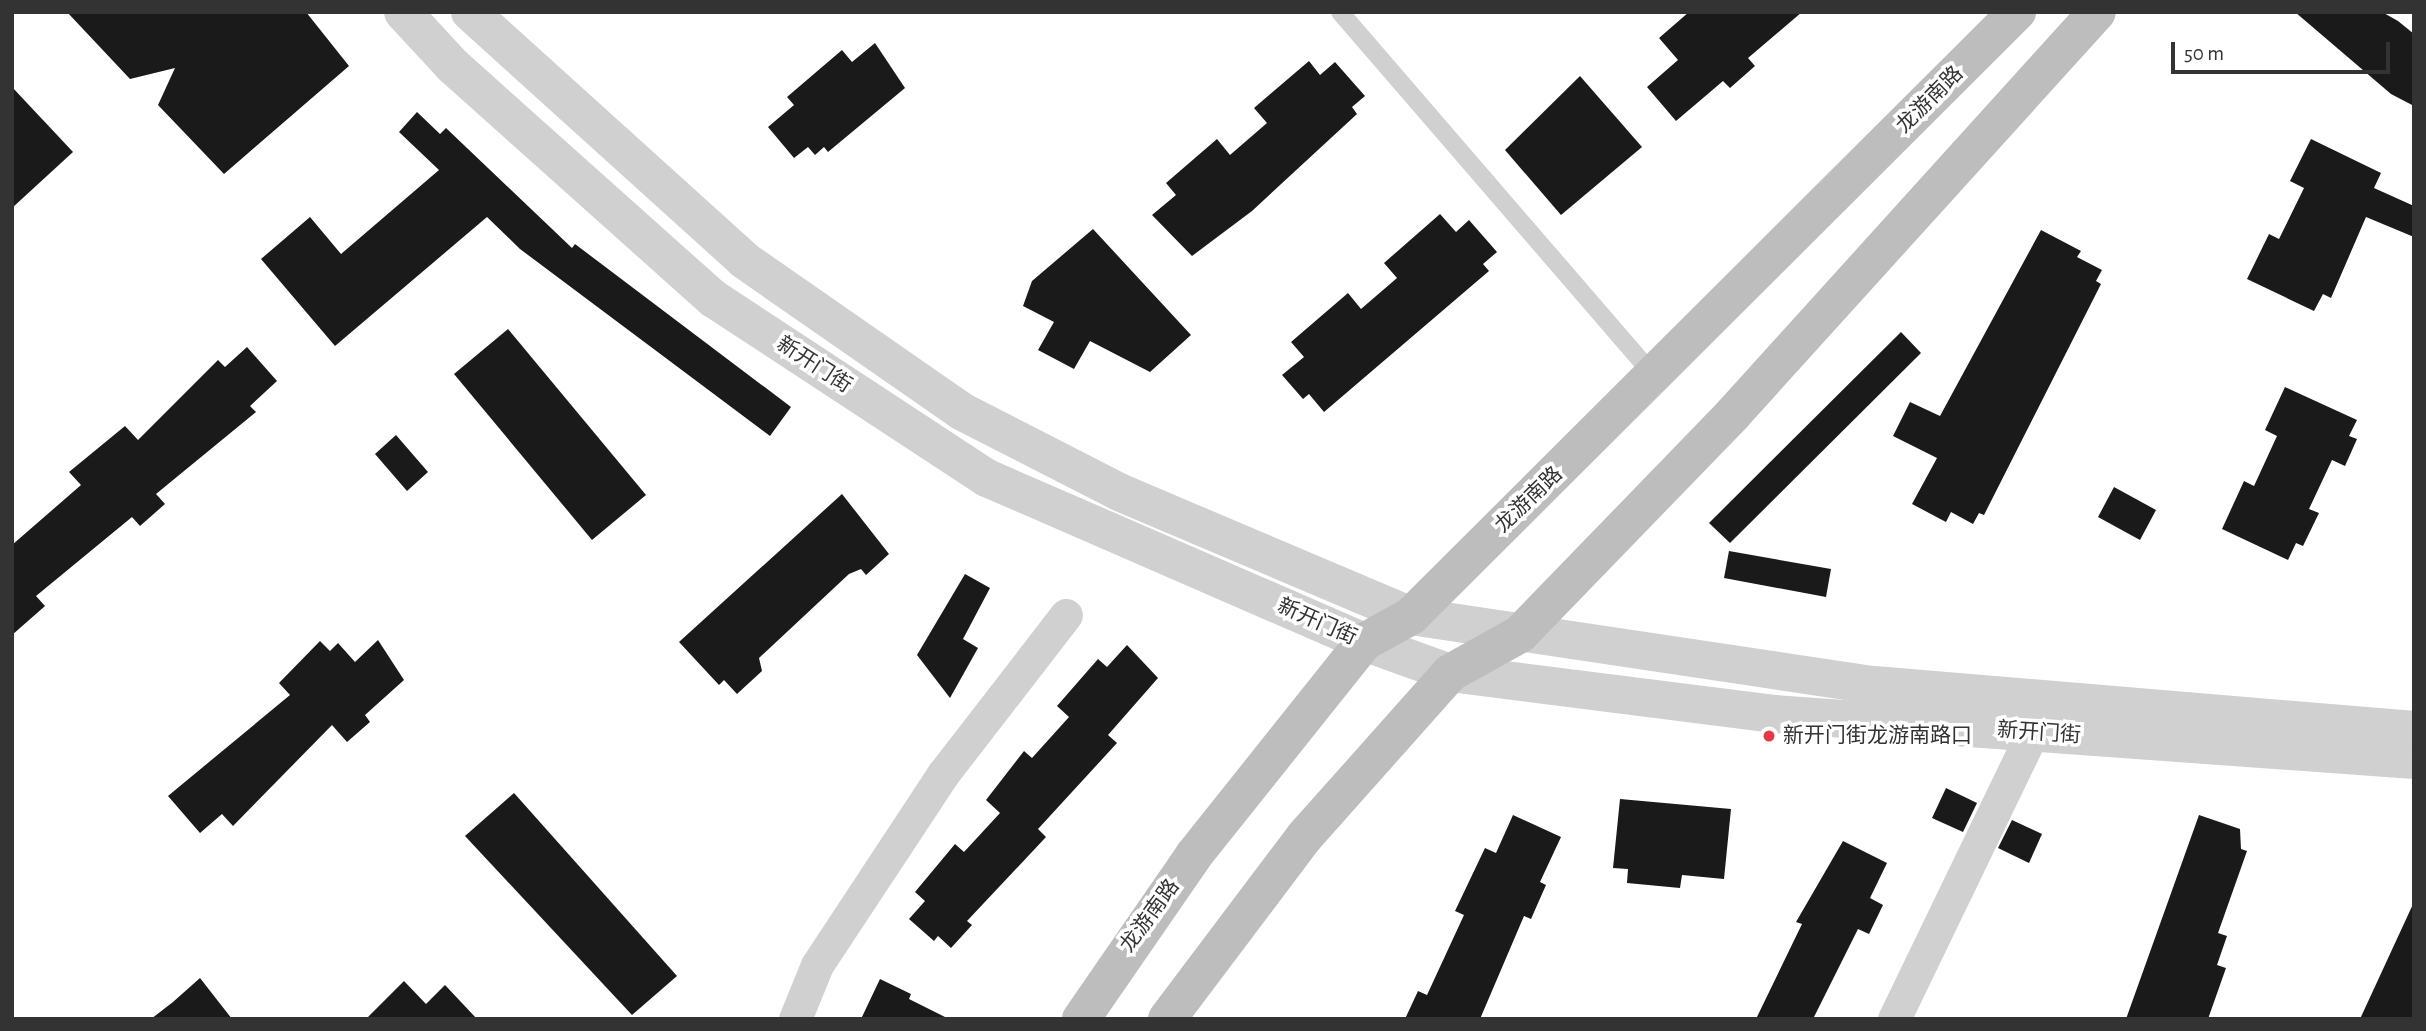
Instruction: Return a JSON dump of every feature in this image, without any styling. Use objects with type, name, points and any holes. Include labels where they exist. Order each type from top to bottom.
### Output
[{"type":"main road","name":"龙游南路","points":[[1081,1019],[1195,855],[1364,642],[1411,616],[1655,377],[2017,12]]},
{"type":"main road","points":[[1167,1019],[1305,836],[1450,673],[1520,634],[1733,414],[2097,12]]},
{"type":"street","name":"新开门街","points":[[403,12],[474,85],[714,299],[748,322],[987,478],[1364,642],[1450,673],[1775,714],[2414,760]]},
{"type":"street","name":"新开门街","points":[[470,12],[744,260],[961,411],[1119,492],[1411,616],[1874,685],[2414,730]]},
{"type":"street","points":[[795,1019],[817,965],[943,774],[1066,615]]},
{"type":"street","points":[[1894,1019],[2033,732]]},
{"type":"lane","points":[[1340,12],[1655,377]]},
{"type":"building","points":[[67,12],[306,12],[349,66],[224,174],[158,105],[175,68],[130,79]]},
{"type":"building","points":[[1689,12],[1802,12],[1748,58],[1755,66],[1730,88],[1723,81],[1676,121],[1647,87],[1678,60],[1659,38]]},
{"type":"building","points":[[2295,12],[2382,12],[2398,21],[2414,34],[2414,106],[2391,94]]},
{"type":"building","points":[[875,43],[905,88],[828,152],[824,147],[815,155],[808,147],[794,158],[768,127],[794,105],[787,97],[842,50],[852,62]]},
{"type":"building","points":[[1309,61],[1320,75],[1335,62],[1365,96],[1352,107],[1357,114],[1252,211],[1192,256],[1152,215],[1176,195],[1166,183],[1217,139],[1230,155],[1267,123],[1254,108]]},
{"type":"building","points":[[1580,76],[1642,147],[1561,215],[1505,150]]},
{"type":"building","points":[[12,87],[73,152],[12,208]]},
{"type":"building","points":[[417,112],[440,134],[446,128],[572,248],[575,244],[791,407],[770,436],[520,249],[487,217],[335,346],[261,259],[310,217],[341,254],[439,170],[399,132]]},
{"type":"building","points":[[2311,139],[2381,173],[2374,188],[2414,206],[2414,237],[2366,217],[2331,298],[2323,294],[2314,311],[2247,279],[2269,234],[2279,239],[2304,188],[2290,181]]},
{"type":"building","points":[[1440,214],[1456,232],[1469,220],[1497,252],[1483,264],[1489,271],[1324,412],[1309,394],[1303,399],[1282,375],[1304,357],[1291,342],[1348,293],[1361,309],[1397,278],[1384,263]]},
{"type":"building","points":[[1093,229],[1191,335],[1150,372],[1090,341],[1074,369],[1038,350],[1054,322],[1023,306],[1032,281]]},
{"type":"building","points":[[2041,230],[2081,251],[2077,257],[2102,270],[2096,281],[2101,284],[1984,515],[1979,513],[1973,524],[1951,512],[1946,522],[1912,504],[1937,458],[1893,436],[1910,402],[1940,416]]},
{"type":"building","points":[[508,329],[646,495],[592,540],[454,374]]},
{"type":"building","points":[[1901,332],[1921,353],[1730,543],[1709,523]]},
{"type":"building","points":[[247,347],[277,381],[250,406],[256,412],[156,494],[165,504],[140,526],[132,517],[36,596],[45,606],[12,635],[12,545],[81,485],[69,472],[125,426],[138,440],[218,360],[225,367]]},
{"type":"building","points":[[2285,387],[2357,420],[2349,436],[2357,439],[2345,466],[2332,460],[2309,509],[2319,513],[2303,546],[2296,543],[2288,560],[2222,529],[2244,481],[2254,486],[2277,436],[2265,430]]},
{"type":"building","points":[[396,435],[428,472],[407,491],[375,454]]},
{"type":"building","points":[[2114,487],[2156,510],[2140,540],[2098,517]]},
{"type":"building","points":[[842,494],[889,554],[866,575],[861,569],[849,574],[759,658],[762,671],[737,694],[724,680],[719,685],[679,642]]},
{"type":"building","points":[[1729,551],[1831,569],[1826,597],[1724,578]]},
{"type":"building","points":[[965,574],[990,588],[963,639],[978,648],[950,698],[917,655]]},
{"type":"building","points":[[378,640],[404,680],[365,715],[370,722],[347,742],[332,725],[233,826],[222,814],[200,833],[168,796],[290,695],[279,683],[320,641],[330,651],[338,643],[355,662]]},
{"type":"building","points":[[1127,645],[1158,678],[1108,735],[1117,743],[1038,829],[1046,837],[967,921],[972,925],[951,948],[938,936],[934,941],[909,919],[925,901],[915,892],[955,844],[964,852],[1000,813],[986,800],[1024,751],[1032,758],[1069,717],[1057,706],[1098,659],[1107,667]]},
{"type":"building","points":[[1946,788],[1977,803],[1963,832],[1932,818]]},
{"type":"building","points":[[514,793],[677,976],[632,1015],[465,836]]},
{"type":"building","points":[[1620,799],[1731,809],[1724,879],[1682,875],[1680,888],[1627,883],[1628,869],[1613,868]]},
{"type":"building","points":[[1513,815],[1561,837],[1540,882],[1546,885],[1531,919],[1524,916],[1480,1019],[1405,1019],[1418,991],[1427,995],[1464,915],[1455,911],[1485,848],[1496,853]]},
{"type":"building","points":[[2199,815],[2240,829],[2241,849],[2247,851],[2218,933],[2227,936],[2217,965],[2226,968],[2208,1019],[2126,1019]]},
{"type":"building","points":[[2012,820],[2042,834],[2029,863],[1998,848]]},
{"type":"building","points":[[1843,841],[1887,863],[1870,898],[1883,905],[1869,934],[1858,929],[1813,1019],[1756,1019],[1802,924],[1796,922]]},
{"type":"building","points":[[2414,902],[2414,1019],[2360,1019]]},
{"type":"building","points":[[200,978],[232,1019],[151,1019],[173,1002]]},
{"type":"building","points":[[880,979],[911,994],[909,999],[949,1019],[861,1019]]},
{"type":"building","points":[[404,981],[426,1004],[445,985],[477,1019],[366,1019]]},
{"type":"place","name":"新开门街龙游南路口","points":[[1769,736]]}]
